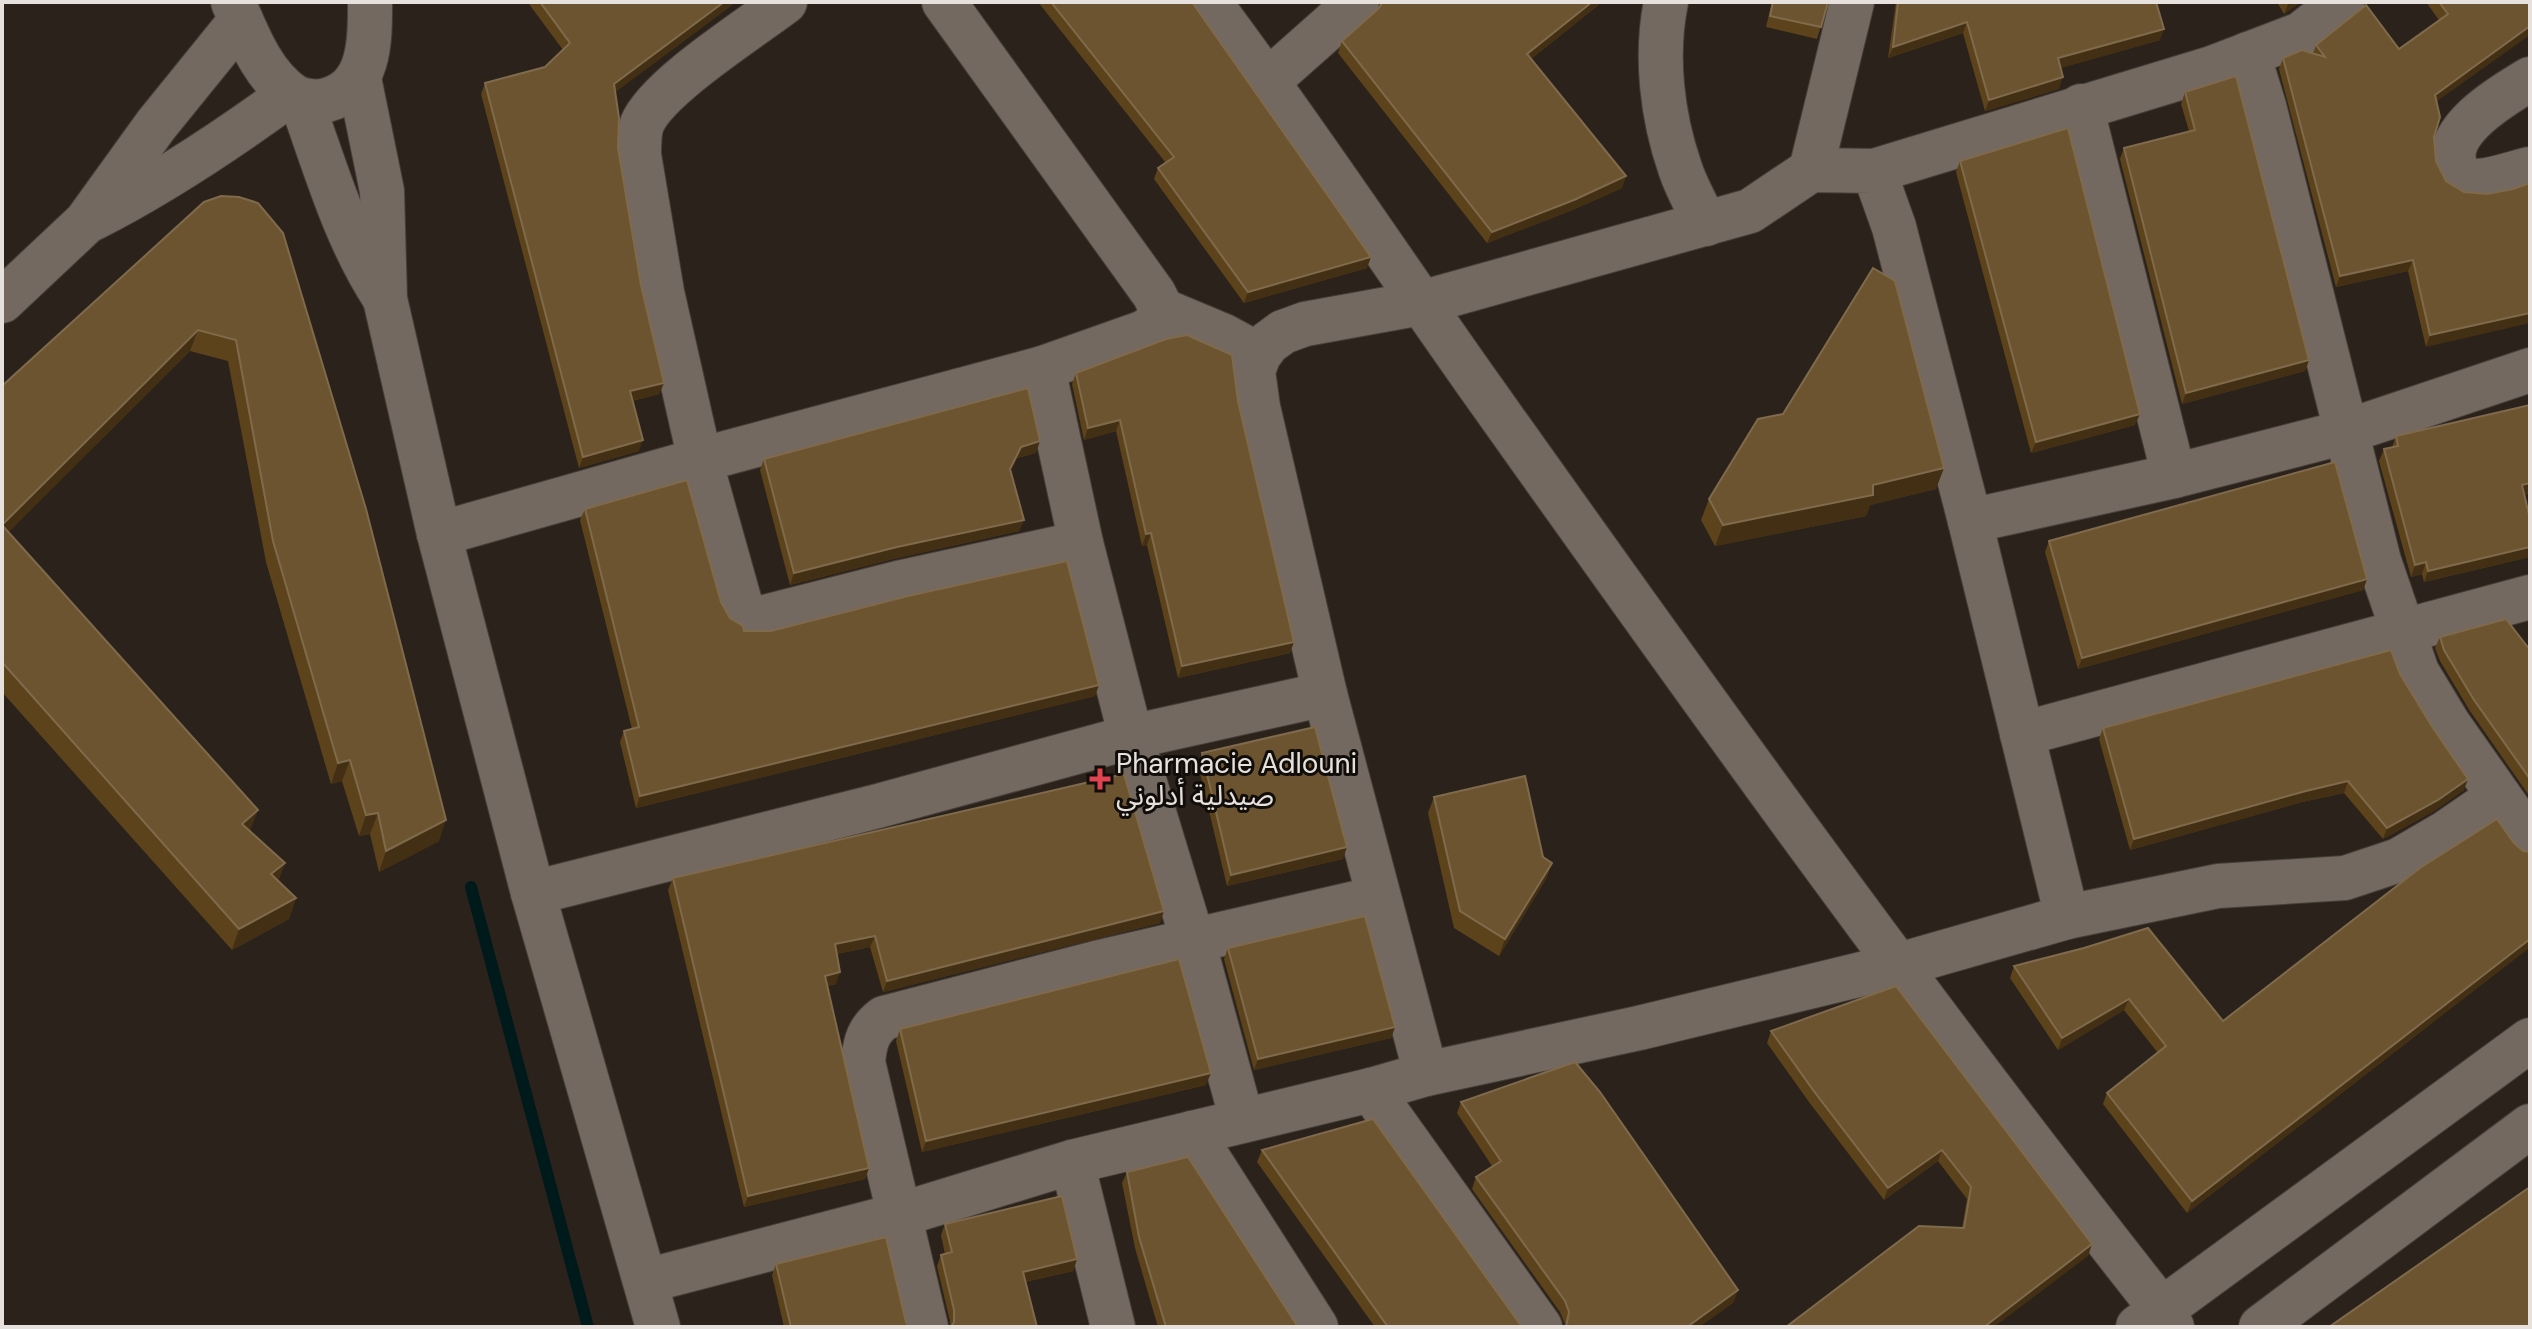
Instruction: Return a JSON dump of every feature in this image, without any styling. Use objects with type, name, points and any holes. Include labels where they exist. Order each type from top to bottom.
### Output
[{"type":"street","points":[[86,222],[129,200],[296,97],[323,101],[352,88],[367,58],[370,2]]},
{"type":"street","points":[[785,2],[690,72],[651,109],[640,136],[639,155],[662,292],[700,460],[734,587],[747,615],[761,618],[898,583],[1081,543]]},
{"type":"street","points":[[944,2],[1070,181],[1137,269],[1162,310],[1212,330],[1259,355]]},
{"type":"street","points":[[1209,2],[1333,172],[1421,303],[1740,752],[2157,1321],[2530,1040]]},
{"type":"street","points":[[1268,81],[1357,2]]},
{"type":"street","points":[[1666,2],[1661,26],[1666,113],[1680,169],[1706,224]]},
{"type":"street","points":[[1811,170],[1852,2]]},
{"type":"street","points":[[1426,1074],[1325,694],[1258,407],[1253,371],[1268,343],[1283,332],[1305,324],[1421,303],[1750,211],[1811,170],[1874,171],[2212,68],[2301,34],[2342,2]]},
{"type":"street","points":[[237,11],[253,48],[270,74],[296,97],[352,240],[385,299]]},
{"type":"street","points":[[2,301],[86,222],[237,11]]},
{"type":"street","points":[[2248,54],[2264,106],[2379,561],[2417,672],[2449,725],[2530,840]]},
{"type":"street","points":[[359,78],[382,191],[385,299],[439,534],[533,893],[658,1327]]},
{"type":"street","points":[[2530,79],[2472,120],[2460,133],[2454,163],[2465,179],[2476,181],[2530,169]]},
{"type":"street","points":[[2081,106],[2174,476]]},
{"type":"street","points":[[1874,171],[1894,227],[2067,917]]},
{"type":"street","points":[[439,534],[1043,368],[1142,333],[1153,327],[1162,310]]},
{"type":"street","points":[[1043,368],[1081,543],[1131,737],[1193,941],[1242,1120]]},
{"type":"street","points":[[1970,521],[2174,476],[2345,432],[2530,370]]},
{"type":"street","points":[[2022,734],[2530,597]]},
{"type":"street","points":[[533,893],[878,806],[1131,737],[1325,694]]},
{"type":"street","points":[[646,1281],[899,1215],[1072,1162],[1426,1074],[1639,1028],[1899,965],[2067,917],[2218,886],[2345,878],[2399,860],[2498,797]]},
{"type":"street","points":[[926,1327],[863,1062],[865,1042],[873,1027],[884,1018],[1096,963],[1378,898]]},
{"type":"street","points":[[1371,1090],[1540,1327]]},
{"type":"street","points":[[2261,1327],[2530,1126]]},
{"type":"street","points":[[1192,1133],[1316,1327]]},
{"type":"street","points":[[1072,1162],[1113,1327]]},
{"type":"building","points":[[540,2],[724,2],[614,84],[619,118],[618,148],[641,285],[664,383],[630,391],[643,440],[583,457],[485,83],[545,67],[570,43]]},
{"type":"building","points":[[1051,2],[1192,2],[1371,257],[1248,292],[1158,168],[1174,157]]},
{"type":"building","points":[[1383,2],[1592,2],[1527,54],[1626,176],[1492,232],[1342,41]]},
{"type":"building","points":[[1773,2],[1828,2],[1821,27],[1770,16]]},
{"type":"building","points":[[1898,2],[2156,2],[2164,29],[2058,58],[2063,77],[1989,100],[1967,22],[1893,47]]},
{"type":"building","points":[[2439,2],[2530,2],[2530,26],[2435,95],[2440,117],[2434,137],[2436,161],[2446,181],[2464,192],[2487,194],[2530,183],[2530,313],[2430,335],[2413,260],[2340,276],[2283,58],[2302,50],[2325,57],[2316,45],[2366,5],[2399,49],[2448,14]]},
{"type":"building","points":[[2236,76],[2309,360],[2186,393],[2124,148],[2195,130],[2185,92]]},
{"type":"building","points":[[2068,128],[2140,414],[2036,442],[1960,161]]},
{"type":"building","points":[[221,196],[258,203],[283,233],[366,509],[446,820],[386,851],[378,813],[366,815],[350,760],[338,763],[273,541],[236,340],[198,330],[2,525],[2,386],[204,202]]},
{"type":"building","points":[[1873,268],[1895,281],[1944,468],[1873,485],[1873,495],[1723,525],[1709,499],[1758,419],[1783,414]]},
{"type":"building","points":[[1187,335],[1232,355],[1238,401],[1294,642],[1182,666],[1151,533],[1146,534],[1120,420],[1088,428],[1076,373],[1166,339]]},
{"type":"building","points":[[1028,388],[1040,441],[1021,447],[1010,469],[1024,520],[794,573],[764,459]]},
{"type":"building","points":[[2530,405],[2530,483],[2522,485],[2530,519],[2530,547],[2428,571],[2426,562],[2415,565],[2384,449],[2398,446],[2396,436]]},
{"type":"building","points":[[2335,462],[2367,579],[2082,658],[2049,541]]},
{"type":"building","points":[[687,480],[721,602],[730,618],[743,626],[744,631],[771,631],[908,596],[1067,561],[1099,685],[640,796],[624,731],[639,727],[585,509]]},
{"type":"building","points":[[2,525],[258,810],[242,824],[285,863],[271,874],[296,898],[239,929],[2,662]]},
{"type":"building","points":[[2506,619],[2530,650],[2530,779],[2474,700],[2444,650],[2440,637]]},
{"type":"building","points":[[2391,650],[2400,674],[2468,779],[2438,800],[2387,828],[2348,781],[2134,839],[2103,728]]},
{"type":"building","points":[[1315,727],[1347,847],[1231,875],[1202,753]]},
{"type":"building","points":[[1124,774],[1164,911],[887,981],[875,936],[835,944],[840,972],[825,976],[869,1168],[748,1196],[673,878]]},
{"type":"building","points":[[1525,776],[1543,857],[1552,863],[1505,939],[1460,911],[1434,797]]},
{"type":"building","points":[[2497,819],[2514,843],[2523,851],[2530,852],[2530,939],[2192,1201],[2107,1093],[2166,1046],[2129,999],[2062,1038],[2014,966],[2148,928],[2223,1021],[2420,868]]},
{"type":"building","points":[[1365,916],[1395,1027],[1258,1059],[1228,948]]},
{"type":"building","points":[[1179,959],[1211,1073],[926,1141],[900,1029]]},
{"type":"building","points":[[1896,986],[2092,1244],[1984,1327],[1786,1327],[1919,1226],[1964,1228],[1971,1187],[1942,1150],[1888,1188],[1771,1031]]},
{"type":"building","points":[[1575,1062],[1600,1092],[1738,1290],[1687,1327],[1566,1327],[1569,1312],[1565,1301],[1476,1177],[1501,1161],[1461,1102]]},
{"type":"building","points":[[1373,1119],[1522,1327],[1388,1327],[1262,1150]]},
{"type":"building","points":[[1188,1157],[1298,1327],[1166,1327],[1139,1237],[1127,1172]]},
{"type":"building","points":[[2530,1187],[2530,1327],[2329,1327]]},
{"type":"building","points":[[1062,1196],[1077,1259],[1023,1272],[1037,1327],[951,1327],[954,1310],[941,1255],[952,1252],[945,1224]]},
{"type":"building","points":[[886,1237],[909,1327],[791,1327],[776,1264]]},
{"type":"waterway","points":[[471,887],[588,1327]]},
{"type":"place","name":"Pharmacie Adlouni صيدلية أدلوني","points":[[1100,779]]}]
